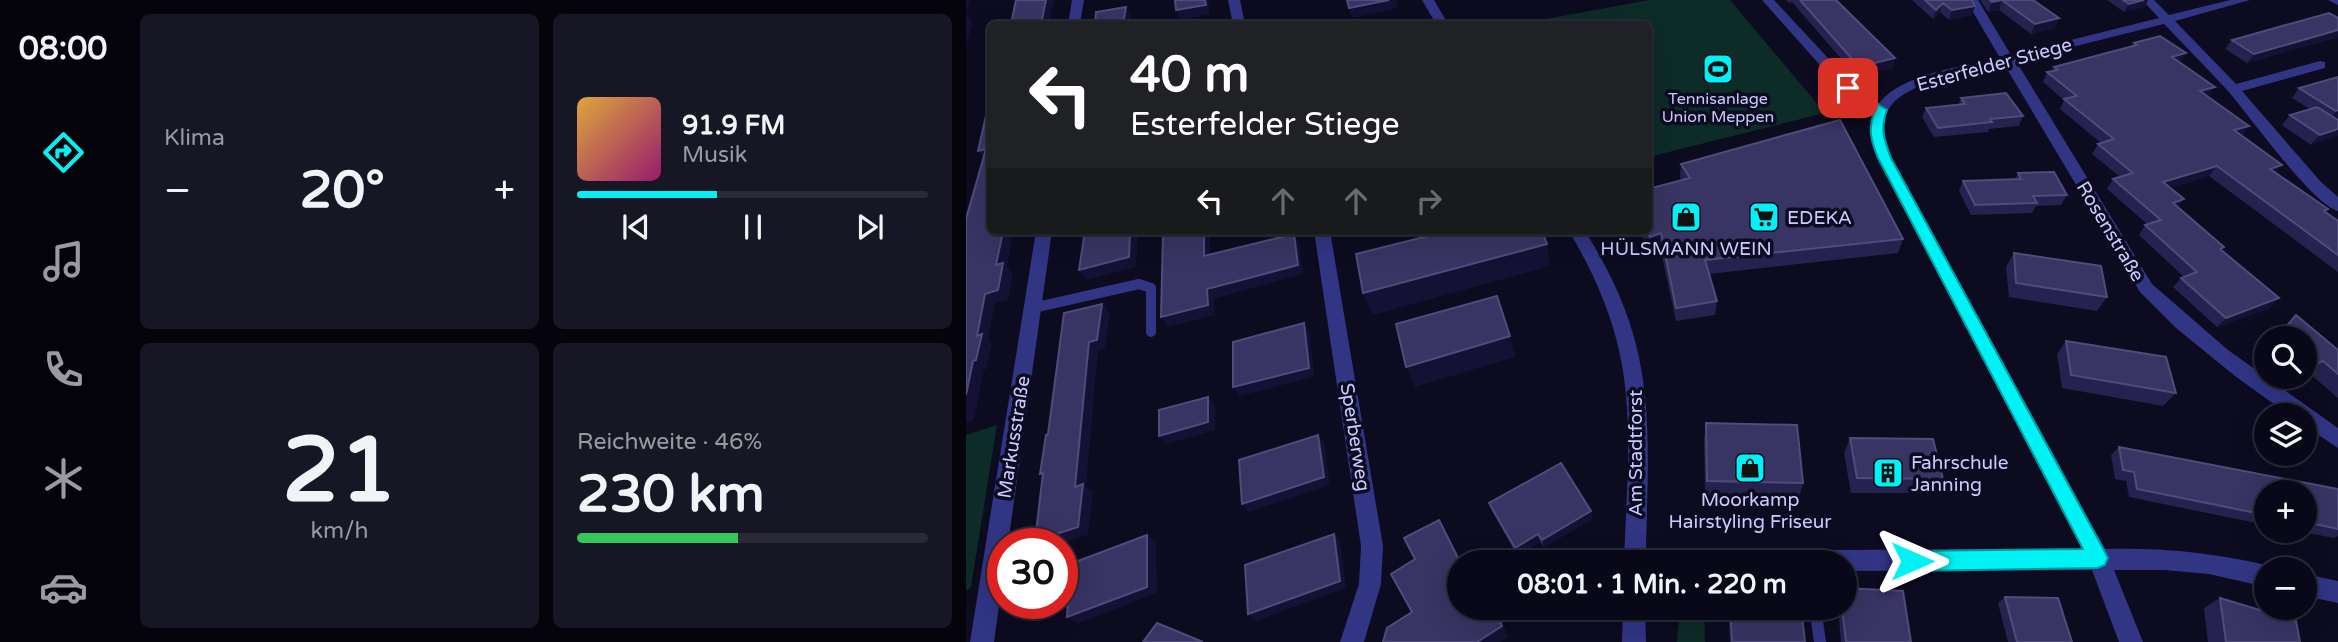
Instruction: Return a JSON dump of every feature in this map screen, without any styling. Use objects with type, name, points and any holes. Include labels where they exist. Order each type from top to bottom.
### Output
[{"type":"street","points":[[1074,21],[1078,0]]},
{"type":"street","points":[[1234,0],[1238,21]]},
{"type":"street","points":[[1428,0],[1440,21]]},
{"type":"street","points":[[1768,0],[1848,88],[1881,110],[1876,123],[1877,139],[1885,158],[2098,558],[2131,642]]},
{"type":"street","name":"Rosenstraße","points":[[1972,0],[2146,288],[2178,322],[2221,357],[2287,403]]},
{"type":"street","points":[[2148,0],[2233,89],[2315,185],[2338,206]]},
{"type":"street","name":"Esterfelder Stiege","points":[[1881,110],[1900,89],[1915,83],[2244,0]]},
{"type":"street","points":[[2233,89],[2320,65]]},
{"type":"street","name":"Markusstraße","points":[[982,642],[1043,235]]},
{"type":"street","name":"Sperberweg","points":[[1323,235],[1372,547],[1370,584],[1352,642]]},
{"type":"street","name":"Am Stadtforst","points":[[1579,235],[1607,284],[1622,320],[1638,400],[1635,550]]},
{"type":"street","name":"Rosenstraße","points":[[2317,424],[2338,439]]},
{"type":"street","points":[[1857,561],[2164,559],[2197,562],[2254,574]]},
{"type":"street","points":[[2317,588],[2338,592]]},
{"type":"street","points":[[1634,620],[1634,642]]},
{"type":"lane","points":[[1033,308],[1139,284],[1151,288],[1151,332]]},
{"type":"lane","points":[[1817,620],[1820,642]]},
{"type":"green space","name":"Tennisanlage Union Meppen","points":[[1649,0],[1730,0],[1825,113],[1652,156],[1652,21],[1546,19]]},
{"type":"green space","points":[[997,425],[971,587],[966,591],[966,435]]},
{"type":"green space","points":[[1679,620],[1704,620],[1705,642],[1677,642]]},
{"type":"building","points":[[1016,0],[1046,0],[1042,21],[1012,21]]},
{"type":"building","points":[[1175,0],[1205,0],[1206,5],[1176,10]]},
{"type":"building","points":[[1347,0],[1389,0],[1349,8]]},
{"type":"building","points":[[1800,0],[1836,0],[1895,58],[1859,67]]},
{"type":"building","points":[[1925,0],[1972,0],[1975,6],[1952,10],[1943,3],[1936,10]]},
{"type":"building","points":[[2002,0],[2033,0],[2059,18],[2035,24]]},
{"type":"building","points":[[2123,0],[2144,0],[2129,4]]},
{"type":"building","points":[[1126,7],[1124,21],[1095,21],[1096,12]]},
{"type":"building","points":[[2329,13],[2338,18],[2338,30],[2254,54],[2232,40]]},
{"type":"building","points":[[2160,36],[2186,53],[2172,57],[2215,87],[2200,91],[2249,126],[2234,130],[2282,165],[2270,169],[2328,209],[2324,211],[2338,221],[2338,255],[2217,166],[2163,182],[2184,199],[2173,203],[2224,247],[2220,249],[2279,298],[2226,318],[2181,278],[2197,272],[2145,225],[2161,220],[2113,179],[2133,173],[2098,144],[2114,139],[2064,99],[2077,96],[2047,72],[2058,70],[2054,67],[2137,45],[2134,43]]},
{"type":"building","points":[[2338,77],[2336,111],[2299,88]]},
{"type":"building","points":[[2006,93],[2023,116],[1938,128],[1926,108],[1965,104],[1961,98]]},
{"type":"building","points":[[2317,107],[2338,120],[2338,129],[2320,135],[2290,115]]},
{"type":"building","points":[[987,111],[987,235],[1002,235],[996,265],[1003,263],[998,290],[985,294],[977,336],[982,334],[966,395],[966,219],[986,149],[978,151]]},
{"type":"building","name":"EDEKA","points":[[1840,120],[1903,239],[1705,260],[1717,301],[1676,308],[1661,233],[1650,237],[1649,235],[1652,235],[1652,188],[1690,178],[1681,164]]},
{"type":"building","points":[[2054,172],[2067,195],[2033,196],[2037,203],[1975,205],[1963,181],[2021,179],[2018,173]]},
{"type":"building","points":[[1084,235],[1130,235],[1129,257],[1079,270]]},
{"type":"building","points":[[1163,235],[1204,235],[1204,256],[1294,235],[1298,265],[1207,289],[1208,305],[1161,317]]},
{"type":"building","points":[[1432,235],[1544,235],[1547,244],[1363,293],[1356,254]]},
{"type":"building","points":[[2014,253],[2101,266],[2107,297],[2016,283]]},
{"type":"building","points":[[1497,296],[1510,336],[1406,367],[1396,324]]},
{"type":"building","points":[[1102,304],[1097,340],[1089,342],[1075,487],[1083,484],[1078,527],[1037,528],[1043,473],[1040,474],[1064,313]]},
{"type":"building","points":[[2296,315],[2309,326],[2287,326]]},
{"type":"building","points":[[1304,323],[1309,368],[1233,387],[1233,342]]},
{"type":"building","points":[[2317,332],[2338,350],[2338,374],[2323,361],[2317,364]]},
{"type":"building","points":[[2066,341],[2166,357],[2176,393],[2071,375]]},
{"type":"building","points":[[1208,397],[1208,422],[1159,436],[1159,410]]},
{"type":"building","name":"Moorkamp Hairstyling Friseur","points":[[1706,423],[1797,425],[1803,483],[1707,481]]},
{"type":"building","points":[[1318,435],[1324,477],[1242,504],[1239,460]]},
{"type":"building","points":[[1850,438],[1933,439],[1943,479],[1857,478]]},
{"type":"building","points":[[2119,447],[2291,480],[2254,480],[2254,513],[2137,489],[2134,472],[2123,470]]},
{"type":"building","points":[[1561,463],[1591,511],[1542,540],[1538,534],[1515,548],[1489,503]]},
{"type":"building","points":[[2317,485],[2338,489],[2338,529],[2317,525]]},
{"type":"building","points":[[1439,520],[1454,550],[1447,550],[1447,620],[1500,620],[1502,626],[1477,642],[1383,642],[1387,628],[1412,612],[1391,574],[1415,559],[1404,538]]},
{"type":"building","points":[[1334,534],[1340,581],[1248,614],[1245,565]]},
{"type":"building","points":[[1147,535],[1147,587],[1078,613],[1078,561]]},
{"type":"building","points":[[1857,589],[1903,591],[1911,642],[1846,642],[1843,620],[1857,620]]},
{"type":"building","points":[[2005,597],[2058,598],[2072,642],[2017,642]]},
{"type":"building","points":[[2220,598],[2254,608],[2254,620],[2296,621],[2300,642],[2226,642]]},
{"type":"building","points":[[1731,620],[1802,620],[1805,642],[1732,642]]},
{"type":"building","points":[[1157,623],[1203,642],[1143,642]]},
{"type":"place","name":"Tennisanlage Union Meppen","points":[[1718,69]]},
{"type":"place","name":"HÜLSMANN WEIN","points":[[1686,217]]},
{"type":"place","name":"EDEKA","points":[[1764,217]]},
{"type":"place","name":"Moorkamp Hairstyling Friseur","points":[[1750,468]]},
{"type":"place","name":"Fahrschule Janning","points":[[1888,473]]},
{"type":"route","points":[[1848,88],[1881,110],[1876,123],[1877,139],[1885,158],[2098,558],[2078,561],[1912,561]]}]
